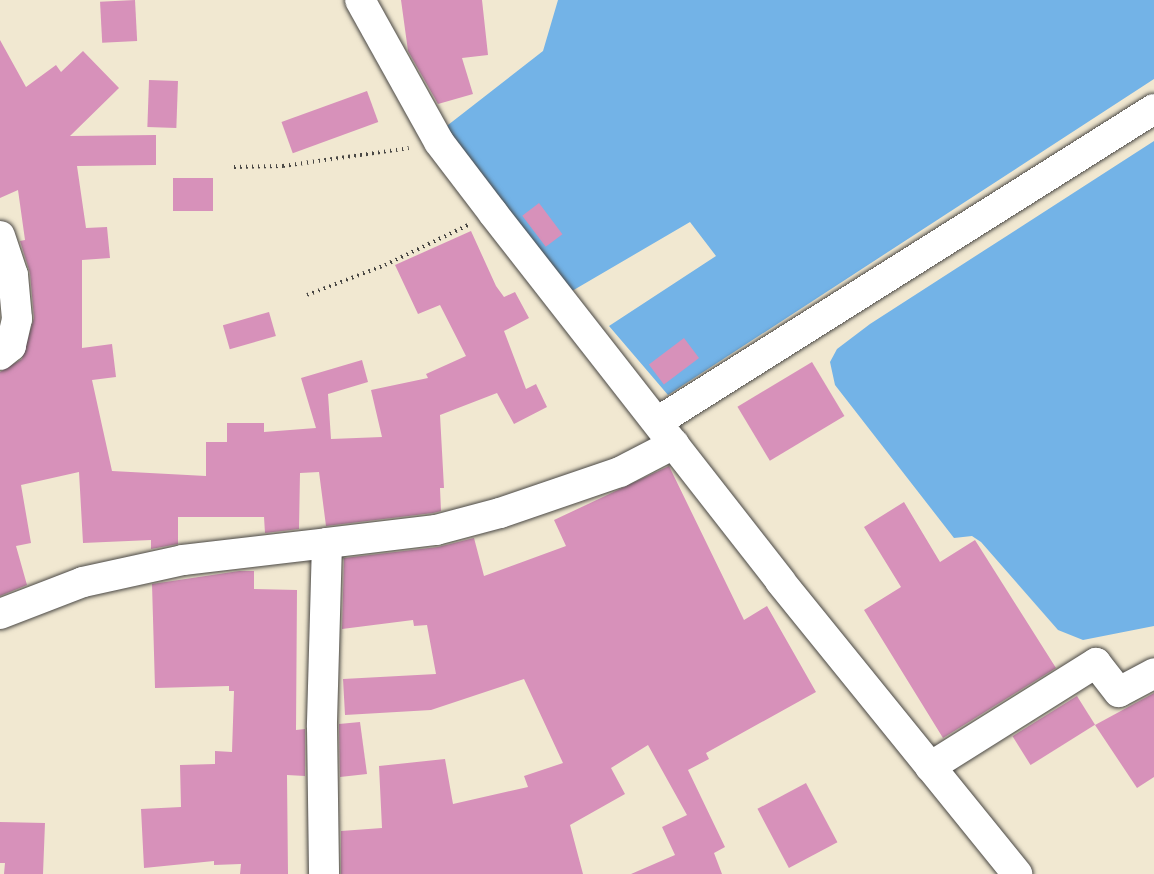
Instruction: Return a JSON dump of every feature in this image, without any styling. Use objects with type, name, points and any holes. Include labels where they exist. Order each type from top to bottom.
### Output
[{"type":"street","points":[[360,0],[439,142],[666,433],[1017,874]]},
{"type":"street","points":[[0,614],[83,582],[183,560],[436,530],[500,513],[620,472],[666,433],[1154,109]]},
{"type":"street","points":[[0,236],[13,275],[17,319],[11,346],[0,355]]},
{"type":"street","points":[[324,874],[322,727],[327,543]]},
{"type":"street","points":[[930,767],[1096,663],[1119,692],[1154,672]]},
{"type":"path","points":[[234,167],[283,166],[384,154],[439,142]]},
{"type":"path","points":[[307,295],[385,265],[493,213]]},
{"type":"water","points":[[558,0],[1154,0],[1154,79],[668,395],[609,326],[716,256],[690,222],[572,291],[439,132],[543,51]]},
{"type":"water","points":[[1154,141],[1154,626],[1083,640],[1058,630],[981,542],[972,536],[954,538],[835,385],[830,362],[837,349],[870,324]]},
{"type":"building","points":[[135,0],[137,41],[102,43],[100,2]]},
{"type":"building","points":[[401,0],[482,0],[488,55],[462,58],[473,94],[438,104],[408,51]]},
{"type":"building","points":[[0,40],[26,87],[56,65],[61,72],[83,51],[119,88],[70,136],[156,135],[156,165],[77,166],[86,228],[107,227],[110,258],[82,260],[82,348],[112,344],[116,377],[92,380],[112,471],[206,476],[206,442],[227,442],[227,423],[264,423],[264,432],[316,428],[301,378],[362,360],[368,382],[328,394],[331,439],[382,437],[371,390],[428,378],[426,374],[466,356],[440,305],[418,314],[395,265],[471,231],[496,286],[504,297],[515,292],[529,318],[504,331],[526,389],[536,384],[547,407],[514,424],[497,393],[440,415],[444,488],[440,488],[441,511],[433,513],[326,526],[319,472],[300,473],[299,529],[265,533],[264,517],[178,517],[178,544],[151,549],[151,540],[83,543],[79,472],[21,485],[31,543],[16,546],[27,585],[0,596],[0,372],[22,359],[34,318],[30,273],[20,241],[25,240],[18,190],[0,198]]},
{"type":"building","points":[[149,80],[178,81],[176,128],[147,127]]},
{"type":"building","points":[[367,91],[378,122],[293,153],[281,122]]},
{"type":"building","points":[[173,178],[213,178],[213,211],[173,211]]},
{"type":"building","points":[[539,203],[562,234],[546,247],[522,216]]},
{"type":"building","points":[[269,312],[276,336],[230,349],[223,325]]},
{"type":"building","points":[[684,338],[699,358],[664,384],[649,364]]},
{"type":"building","points":[[812,362],[844,416],[770,461],[737,407]]},
{"type":"building","points":[[669,466],[744,620],[767,606],[816,692],[706,753],[709,759],[688,770],[725,847],[714,853],[722,874],[631,874],[675,855],[662,827],[687,815],[648,745],[611,768],[625,794],[570,825],[583,874],[341,874],[341,831],[382,828],[379,766],[445,759],[453,804],[528,787],[524,776],[563,763],[524,679],[431,710],[345,715],[343,679],[436,674],[427,625],[414,626],[413,620],[342,629],[344,558],[438,547],[474,538],[484,576],[566,546],[554,520]]},
{"type":"building","points":[[904,502],[940,562],[975,540],[1056,668],[943,738],[864,610],[901,587],[864,527]]},
{"type":"building","points":[[239,571],[254,571],[254,589],[297,590],[296,730],[305,729],[305,776],[287,775],[288,874],[240,874],[241,864],[214,865],[214,861],[144,868],[141,809],[181,807],[180,765],[215,764],[215,751],[232,752],[234,691],[229,691],[229,686],[155,688],[152,584]]},
{"type":"building","points":[[1154,693],[1154,777],[1137,788],[1095,725]]},
{"type":"building","points":[[1077,696],[1095,725],[1031,765],[1013,736]]},
{"type":"building","points":[[360,722],[367,774],[340,777],[339,724]]},
{"type":"building","points":[[806,783],[837,842],[789,868],[757,809]]},
{"type":"building","points":[[0,822],[45,823],[43,874],[4,874],[5,863],[0,863]]}]
